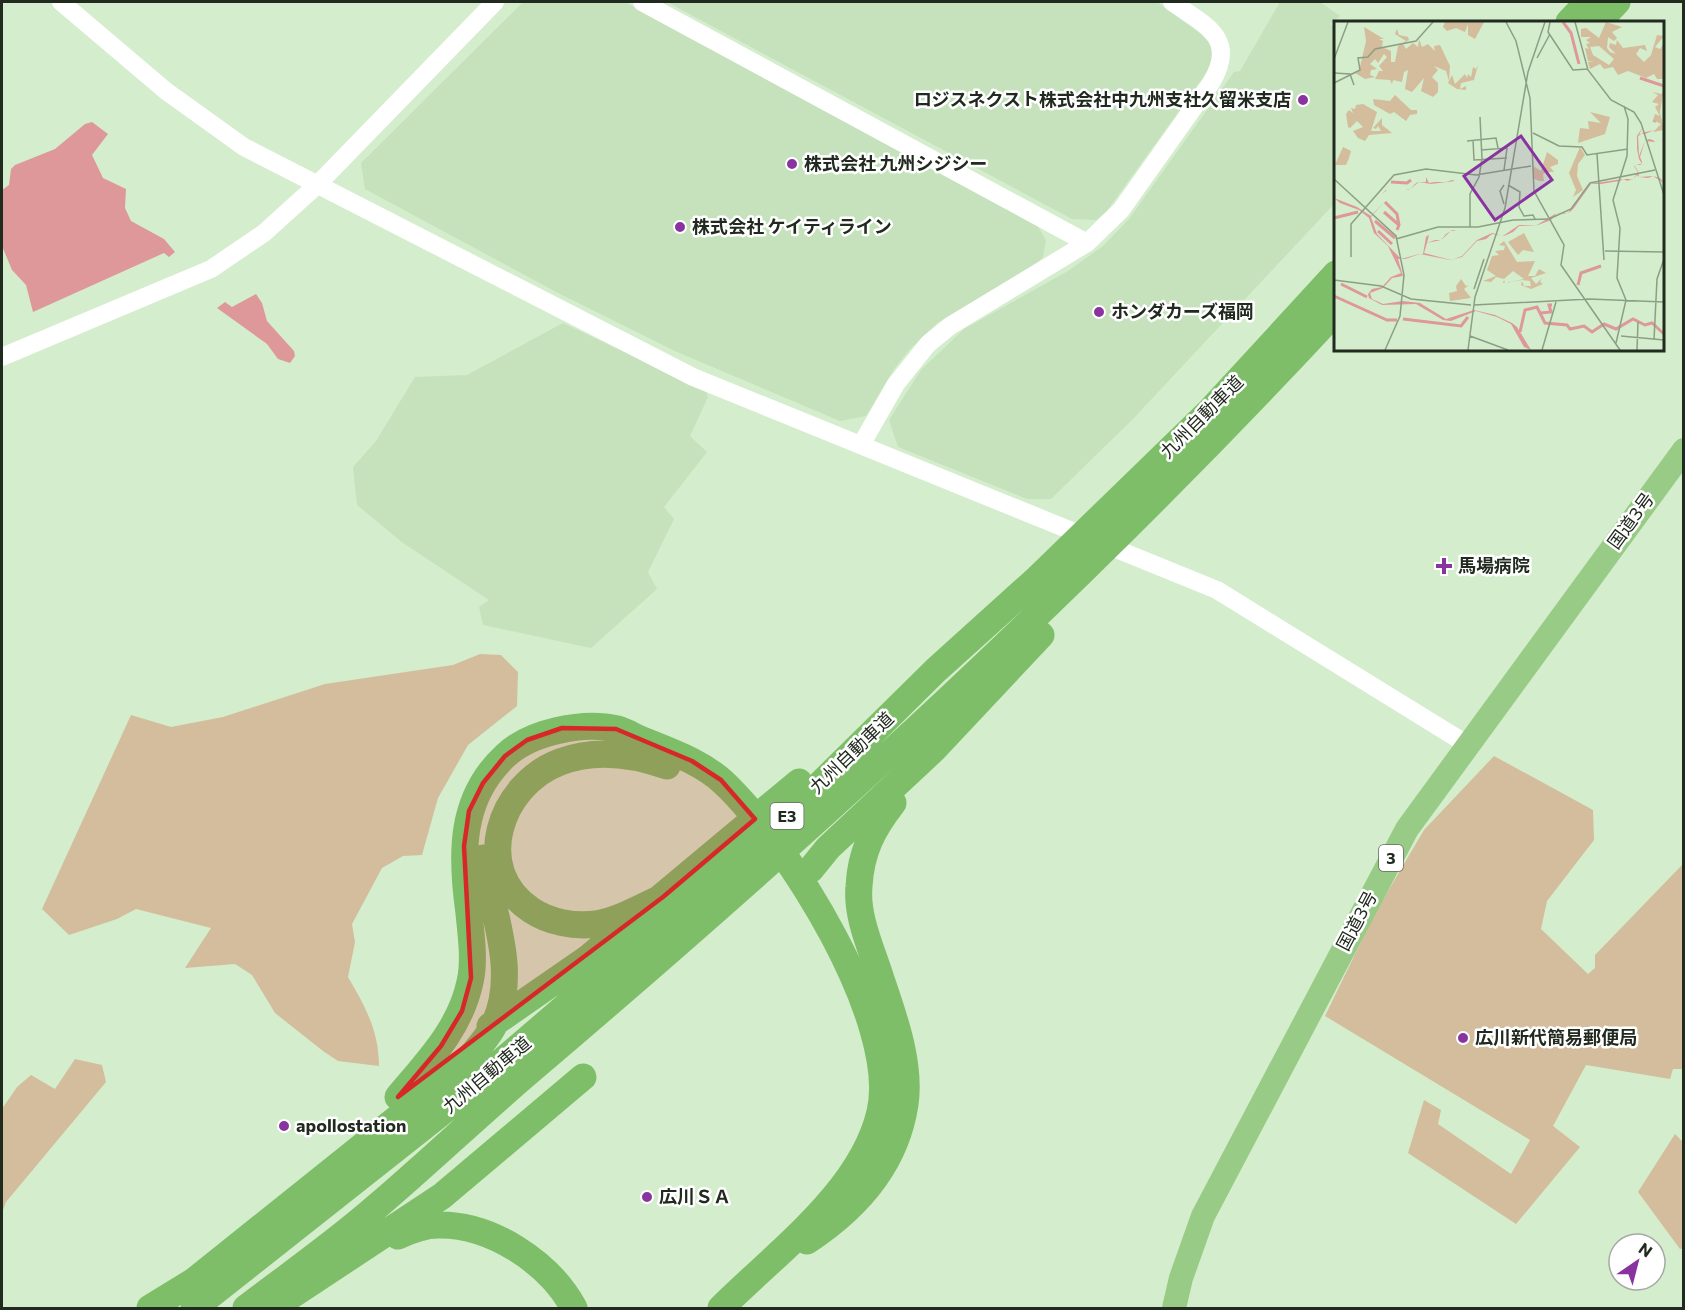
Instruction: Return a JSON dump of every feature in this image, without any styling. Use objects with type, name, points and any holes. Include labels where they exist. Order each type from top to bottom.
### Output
[{"type":"highway","points":[[1570,21],[1588,2]]},
{"type":"highway","points":[[1599,21],[1617,2]]},
{"type":"highway","name":"九州自動車道","points":[[194,1308],[343,1192],[571,1005],[791,813],[936,670],[1038,578],[1210,411],[1334,275]]},
{"type":"highway","name":"九州自動車道","points":[[246,1308],[374,1210],[497,1098],[752,880],[1053,601],[1228,427],[1334,312]]},
{"type":"highway","points":[[811,869],[828,848],[933,750],[1064,610],[1228,427]]},
{"type":"highway","name":"国道3号","points":[[1174,1308],[1181,1278],[1203,1216],[1407,829],[1683,450]]},
{"type":"highway","points":[[298,1181],[398,1097],[509,1011],[588,958],[852,737],[936,670]]},
{"type":"highway","points":[[398,1097],[441,1046],[462,1011],[471,978],[471,935],[464,846],[469,811],[483,783],[505,756],[527,740],[562,728],[616,729],[669,750],[702,767],[721,780],[766,858],[828,942],[874,1026],[884,1075],[880,1111],[866,1152],[820,1212],[721,1308]]},
{"type":"highway","points":[[150,1308],[194,1281],[465,1064],[492,1028],[505,976],[502,943],[480,841],[484,816],[493,795],[512,774],[535,758],[559,746],[589,741],[645,741]]},
{"type":"highway","points":[[769,1260],[801,1245],[840,1219],[865,1192],[893,1149],[905,1103],[904,1060],[864,928],[858,888],[863,857],[873,830],[933,750]]},
{"type":"highway","points":[[663,897],[629,913],[596,924],[567,924],[540,916],[522,904],[501,875],[497,841],[504,814],[531,779],[558,762],[584,755],[613,754],[636,757],[665,765],[692,778],[739,811]]},
{"type":"highway","points":[[700,1308],[826,1183],[851,1145],[866,1105],[865,1058],[859,1020],[828,942]]},
{"type":"highway","points":[[272,1308],[442,1196],[583,1077]]},
{"type":"highway","points":[[363,1250],[415,1228],[437,1225],[472,1228],[504,1242],[528,1257],[545,1272],[574,1308]]},
{"type":"street","points":[[61,2],[203,120],[244,147],[693,377],[1217,590],[1468,745]]},
{"type":"street","points":[[2,357],[211,269],[264,233],[317,185],[495,2]]},
{"type":"street","points":[[642,2],[1087,243]]},
{"type":"street","points":[[861,445],[896,384],[928,344],[950,326],[1087,243],[1121,210],[1222,66],[1222,50],[1218,37],[1172,2]]},
{"type":"highlighted area","points":[[562,728],[616,729],[692,761],[721,780],[745,805],[755,819],[663,897],[398,1097],[441,1046],[462,1011],[471,978],[464,846],[469,811],[483,783],[505,756],[527,740]]},
{"type":"shaded area","points":[[523,2],[625,2],[1037,225],[1046,240],[1043,257],[1037,263],[937,323],[909,350],[894,369],[866,416],[840,421],[677,352],[560,294],[365,189],[361,163]]},
{"type":"shaded area","points":[[667,2],[1157,2],[1201,34],[1208,41],[1213,52],[1210,68],[1106,212],[1096,220],[1072,219]]},
{"type":"shaded area","points":[[1280,2],[1320,2],[1340,16],[1330,24],[1334,27],[1334,204],[1133,419],[1051,499],[1027,499],[898,447],[889,420],[921,370],[964,329],[1068,271],[1103,246],[1129,219],[1234,72],[1240,71]]},
{"type":"shaded area","points":[[92,122],[108,134],[92,155],[103,178],[126,189],[125,208],[131,221],[164,239],[175,252],[169,257],[164,253],[33,312],[26,285],[12,270],[2,246],[2,190],[9,185],[11,169],[15,165],[55,149],[85,124]]},
{"type":"shaded area","points":[[256,294],[262,303],[267,321],[294,351],[295,356],[290,363],[278,359],[267,344],[217,308],[225,302],[232,307]]},
{"type":"shaded area","points":[[563,323],[706,391],[708,397],[690,436],[707,452],[664,507],[674,519],[648,572],[657,589],[591,648],[483,625],[479,607],[489,600],[403,543],[357,505],[353,467],[376,441],[415,377],[467,375]]},
{"type":"shaded area","points":[[480,654],[501,655],[518,672],[517,706],[468,745],[438,798],[422,855],[403,856],[382,868],[352,924],[355,942],[348,977],[374,1030],[379,1066],[338,1061],[323,1051],[275,1013],[252,975],[235,964],[185,968],[211,928],[136,909],[117,919],[69,935],[42,909],[131,715],[171,727],[223,717],[325,684],[453,665]]},
{"type":"shaded area","points":[[1494,756],[1593,810],[1594,840],[1547,901],[1541,929],[1588,974],[1595,968],[1595,955],[1683,864],[1683,1069],[1673,1069],[1670,1079],[1586,1065],[1553,1126],[1580,1147],[1516,1224],[1408,1153],[1424,1100],[1441,1110],[1438,1124],[1511,1174],[1530,1140],[1325,1016],[1375,913],[1424,830]]},
{"type":"shaded area","points":[[75,1059],[102,1065],[106,1082],[6,1202],[2,1213],[2,1109],[17,1087],[31,1075],[55,1089]]},
{"type":"shaded area","points":[[1675,1134],[1684,1143],[1684,1248],[1680,1249],[1638,1192]]},
{"type":"place","name":"ロジスネクスト株式会社中九州支社久留米支店","points":[[1303,100]]},
{"type":"place","name":"株式会社 九州シジシー","points":[[792,164]]},
{"type":"place","name":"株式会社 ケイティライン","points":[[680,227]]},
{"type":"place","name":"ホンダカーズ福岡","points":[[1099,312]]},
{"type":"place","name":"馬場病院","points":[[1444,566]]},
{"type":"place","name":"広川新代簡易郵便局","points":[[1463,1038]]},
{"type":"place","name":"apollostation","points":[[284,1126]]},
{"type":"place","name":"広川ＳＡ","points":[[647,1197]]}]
